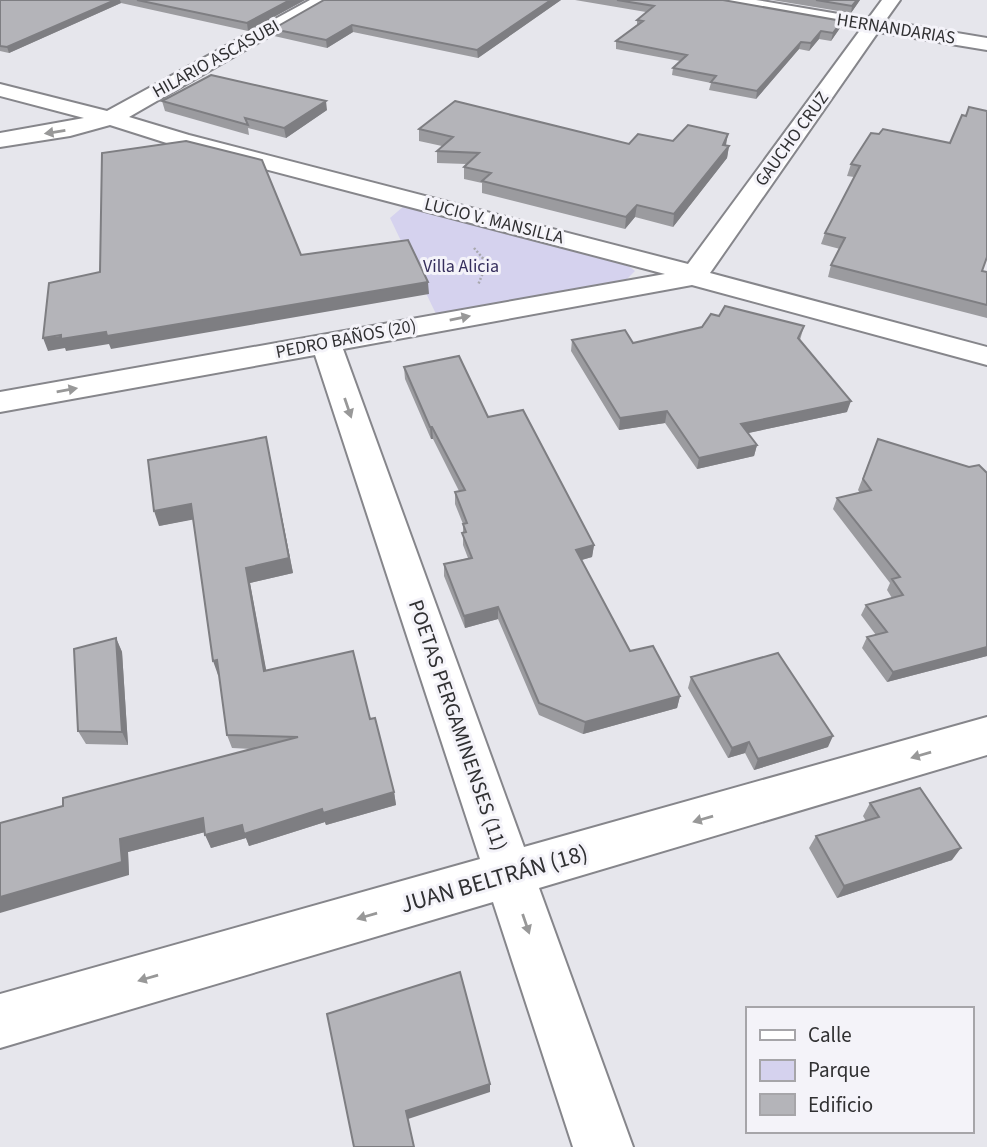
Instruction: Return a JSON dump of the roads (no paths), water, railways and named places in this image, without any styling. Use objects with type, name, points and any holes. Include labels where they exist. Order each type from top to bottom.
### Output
[{"type":"street","name":"HILARIO ASCASUBI","points":[[0,140],[70,129],[110,118],[323,0]]},
{"type":"street","name":"HERNANDARIAS","points":[[723,0],[987,44]]},
{"type":"street","name":"GAUCHO CRUZ","points":[[693,277],[891,0]]},
{"type":"street","name":"LUCIO V. MANSILLA","points":[[0,90],[110,118],[181,140],[671,266],[693,277],[987,356]]},
{"type":"street","name":"PEDRO BAÑOS (20)","points":[[0,402],[693,277]]},
{"type":"street","name":"POETAS PERGAMINENSES (11)","points":[[326,343],[603,1147]]},
{"type":"street","points":[[952,346],[987,381]]},
{"type":"street","name":"JUAN BELTRÁN (18)","points":[[0,1021],[987,736]]},
{"type":"park label","name":"Villa Alicia","points":[[461,266]]}]
